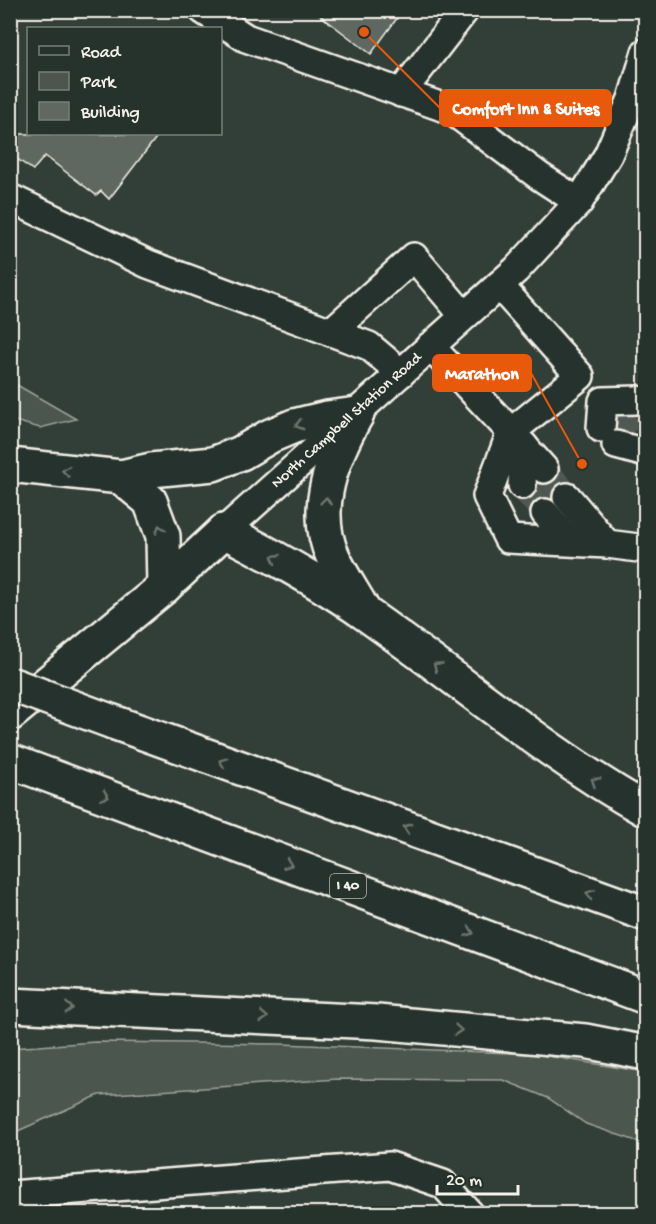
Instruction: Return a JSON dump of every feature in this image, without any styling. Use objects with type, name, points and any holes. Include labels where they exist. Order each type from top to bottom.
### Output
[{"type":"main road","points":[[10,465],[121,477],[152,470],[213,464],[241,453],[270,436],[294,426],[357,414]]},
{"type":"main road","points":[[357,414],[333,462],[328,483],[325,517],[326,537],[333,557],[364,613]]},
{"type":"main road","points":[[121,477],[150,501],[157,518],[163,536],[164,587]]},
{"type":"main road","points":[[225,531],[271,555],[364,613],[599,784],[645,810]]},
{"type":"main road","name":"North Campbell Station Road","points":[[10,714],[164,587],[225,531]]},
{"type":"main road","points":[[10,684],[645,914]]},
{"type":"main road","name":"I 40","points":[[10,761],[645,997]]},
{"type":"main road","points":[[10,1005],[376,1022],[585,1041],[645,1053]]},
{"type":"street","points":[[203,10],[246,38],[451,110],[539,176],[579,202]]},
{"type":"street","points":[[401,93],[465,10]]},
{"type":"street","name":"North Campbell Station Road","points":[[225,531],[499,285],[579,202],[608,155],[639,95],[645,52]]},
{"type":"street","points":[[10,198],[148,264],[369,346],[401,373]]},
{"type":"street","points":[[332,332],[414,257],[464,316]]},
{"type":"street","points":[[499,285],[624,428]]},
{"type":"street","points":[[430,346],[518,439],[533,477]]},
{"type":"street","points":[[580,376],[518,439],[487,496],[508,539],[570,541],[645,549]]},
{"type":"street","points":[[567,497],[607,544]]},
{"type":"street","points":[[545,513],[570,541]]},
{"type":"street","points":[[10,1195],[390,1166],[443,1184],[470,1214]]},
{"type":"green space","points":[[10,381],[76,419],[40,428],[11,420]]},
{"type":"green space","points":[[95,1042],[281,1044],[535,1054],[645,1072],[645,1144],[586,1124],[548,1098],[503,1080],[338,1079],[99,1095],[11,1134],[11,1048]]},
{"type":"building","points":[[313,10],[403,10],[371,54]]},
{"type":"building","points":[[10,134],[158,135],[109,199],[101,191],[96,195],[45,156],[33,170],[10,154]]},
{"type":"tunnel","points":[[614,413],[632,434]]},
{"type":"tunnel","points":[[544,469],[567,497]]},
{"type":"tunnel","points":[[522,485],[545,513]]},
{"type":"place","name":"Comfort Inn & Suites","points":[[364,32]]},
{"type":"place","name":"Marathon","points":[[582,464]]}]
